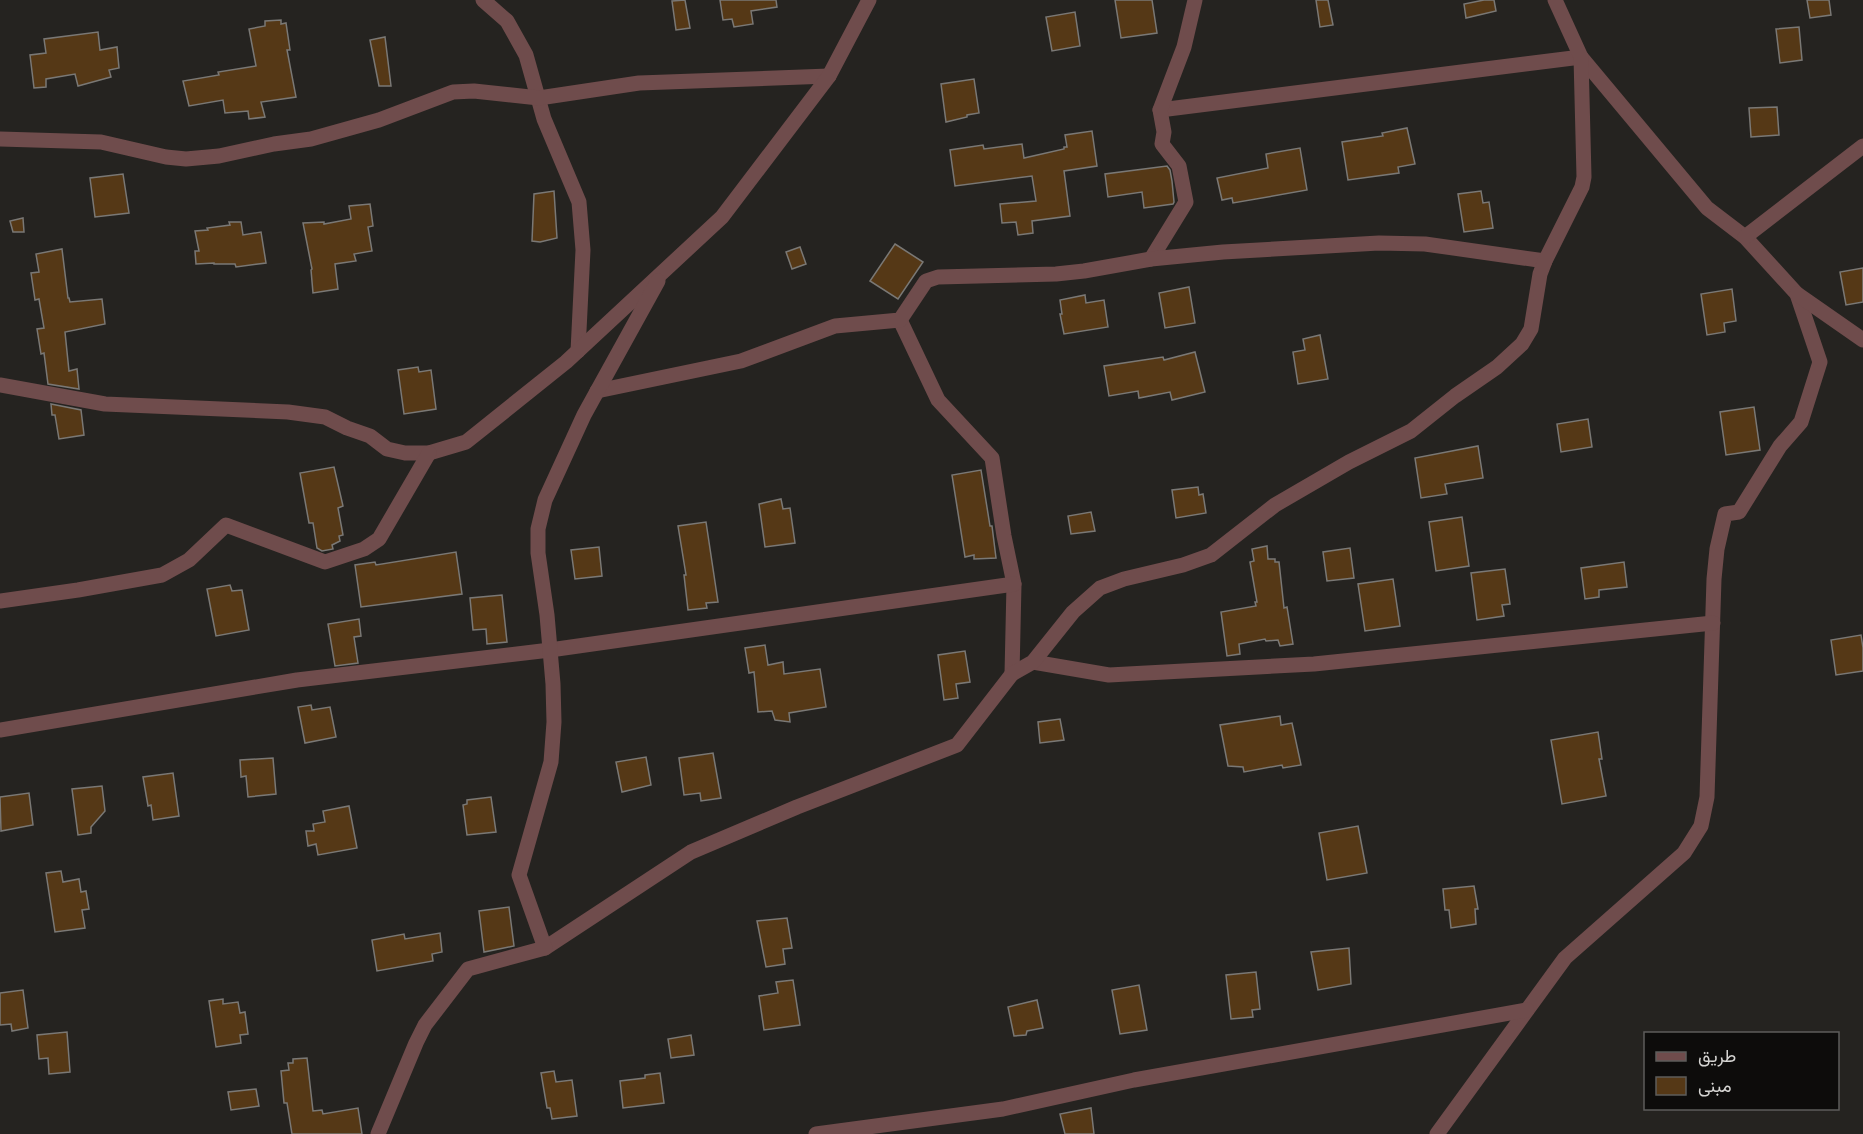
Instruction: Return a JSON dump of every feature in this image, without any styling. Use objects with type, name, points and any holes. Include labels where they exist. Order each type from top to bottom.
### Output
[{"type":"street","points":[[483,0],[507,21],[526,55],[544,119],[579,202],[583,249],[578,351]]},
{"type":"street","points":[[0,385],[105,404],[288,412],[325,417],[370,436],[387,449],[405,453],[429,453],[466,442],[578,351],[722,217],[830,76],[869,0]]},
{"type":"street","points":[[1151,259],[1186,202],[1179,166],[1162,144],[1164,132],[1160,110],[1184,47],[1195,0]]},
{"type":"street","points":[[1555,0],[1581,57],[1707,208],[1745,237],[1797,294],[1863,340]]},
{"type":"street","points":[[1160,110],[1581,57]]},
{"type":"street","points":[[378,1134],[425,1025],[468,969],[545,948],[691,852],[797,807],[957,745],[1012,674],[1033,662],[1073,612],[1100,588],[1211,555],[1275,506],[1349,462],[1411,431],[1455,396],[1497,367],[1522,344],[1531,329],[1540,274],[1582,187],[1584,177],[1581,57]]},
{"type":"street","points":[[0,139],[101,142],[166,157],[186,159],[219,156],[274,144],[311,139],[379,120],[453,92],[474,91],[539,98],[639,83],[830,76]]},
{"type":"street","points":[[1745,237],[1863,146]]},
{"type":"street","points":[[900,320],[926,281],[938,277],[1075,272],[1151,259],[1223,252],[1379,243],[1425,244],[1545,261]]},
{"type":"street","points":[[545,948],[519,874],[551,762],[555,722],[550,650],[538,553],[538,529],[545,500],[597,391],[665,270]]},
{"type":"street","points":[[1437,1134],[1565,958],[1684,853],[1701,826],[1707,797],[1717,549],[1725,514],[1739,512],[1780,446],[1801,422],[1820,362],[1797,294]]},
{"type":"street","points":[[597,391],[741,361],[835,326],[900,320]]},
{"type":"street","points":[[900,320],[938,400],[992,458],[1014,584],[1012,674]]},
{"type":"street","points":[[0,601],[162,575],[189,560],[226,525],[325,562],[364,549],[379,539],[429,453]]},
{"type":"street","points":[[0,730],[297,680],[550,650],[1014,584]]},
{"type":"street","points":[[1033,662],[1109,675],[1314,664],[1713,623]]},
{"type":"street","points":[[816,1134],[1003,1109],[1134,1080],[1527,1010]]},
{"type":"building","points":[[685,0],[690,28],[676,30],[672,1]]},
{"type":"building","points":[[720,0],[776,0],[777,7],[751,11],[753,24],[734,27],[732,19],[723,20]]},
{"type":"building","points":[[1115,0],[1152,0],[1157,33],[1121,38]]},
{"type":"building","points":[[1316,0],[1328,0],[1333,25],[1320,27]]},
{"type":"building","points":[[1494,0],[1496,11],[1466,18],[1464,4]]},
{"type":"building","points":[[1807,0],[1829,0],[1831,15],[1810,18]]},
{"type":"building","points":[[1075,12],[1080,46],[1052,51],[1046,17]]},
{"type":"building","points":[[281,20],[281,24],[286,23],[290,50],[287,50],[296,97],[261,102],[265,117],[249,119],[248,111],[225,113],[223,100],[189,106],[183,81],[256,66],[249,29],[265,26],[265,21]]},
{"type":"building","points":[[1799,27],[1802,60],[1780,63],[1776,29]]},
{"type":"building","points":[[98,32],[100,50],[117,47],[119,68],[109,70],[111,77],[78,86],[75,74],[46,79],[46,87],[34,88],[30,55],[46,53],[44,39]]},
{"type":"building","points":[[385,37],[391,86],[379,86],[370,40]]},
{"type":"building","points":[[974,79],[979,113],[946,122],[941,84]]},
{"type":"building","points":[[1777,107],[1779,135],[1751,137],[1749,108]]},
{"type":"building","points":[[1407,128],[1415,164],[1398,167],[1399,173],[1348,180],[1342,142],[1383,136],[1382,133]]},
{"type":"building","points":[[1092,131],[1097,166],[1064,171],[1070,216],[1032,221],[1033,233],[1018,235],[1016,222],[1002,223],[1000,204],[1036,201],[1032,176],[955,186],[950,150],[983,145],[984,149],[1022,144],[1024,158],[1064,149],[1067,147],[1065,135]]},
{"type":"building","points":[[1300,148],[1307,190],[1233,203],[1232,198],[1222,200],[1217,178],[1268,168],[1266,154]]},
{"type":"building","points":[[1167,166],[1172,181],[1173,204],[1144,208],[1142,192],[1108,197],[1105,174]]},
{"type":"building","points":[[123,174],[129,213],[95,217],[90,178]]},
{"type":"building","points":[[554,191],[557,238],[540,242],[532,241],[534,194]]},
{"type":"building","points":[[1481,191],[1483,203],[1489,202],[1493,228],[1464,232],[1458,194]]},
{"type":"building","points":[[370,204],[373,226],[368,227],[372,251],[354,254],[356,261],[335,264],[338,289],[313,293],[312,269],[303,223],[324,222],[324,224],[351,219],[349,206]]},
{"type":"building","points":[[23,218],[24,232],[13,232],[10,221]]},
{"type":"building","points":[[229,222],[241,222],[243,235],[261,232],[266,263],[236,267],[235,264],[196,264],[195,251],[199,251],[195,231],[230,225]]},
{"type":"building","points":[[895,244],[923,262],[898,299],[870,281]]},
{"type":"building","points":[[800,247],[806,264],[792,269],[786,252]]},
{"type":"building","points":[[62,249],[70,302],[102,299],[105,324],[65,332],[69,371],[77,369],[79,389],[48,384],[44,353],[41,354],[37,329],[44,328],[39,299],[35,300],[31,273],[39,272],[36,254]]},
{"type":"building","points":[[1863,268],[1863,302],[1846,305],[1840,272]]},
{"type":"building","points":[[1189,287],[1195,323],[1165,328],[1159,293]]},
{"type":"building","points":[[1732,289],[1736,321],[1724,323],[1725,332],[1707,335],[1701,294]]},
{"type":"building","points":[[1085,295],[1086,303],[1104,300],[1108,327],[1064,334],[1060,300]]},
{"type":"building","points":[[1320,335],[1328,379],[1298,384],[1293,352],[1305,350],[1303,339]]},
{"type":"building","points":[[1195,352],[1205,392],[1172,400],[1170,392],[1139,398],[1138,391],[1109,396],[1104,366],[1163,357],[1164,360]]},
{"type":"building","points":[[418,367],[419,372],[431,370],[436,409],[404,414],[398,370]]},
{"type":"building","points":[[51,404],[81,410],[84,435],[59,439]]},
{"type":"building","points":[[1754,407],[1760,450],[1726,455],[1720,412]]},
{"type":"building","points":[[1588,419],[1592,447],[1561,452],[1557,424]]},
{"type":"building","points":[[1478,446],[1483,478],[1445,484],[1447,494],[1421,498],[1415,458]]},
{"type":"building","points":[[334,467],[343,506],[338,508],[343,535],[339,536],[340,541],[332,545],[333,549],[322,551],[317,548],[313,523],[309,523],[300,473]]},
{"type":"building","points":[[981,470],[996,558],[974,559],[974,555],[965,557],[952,475]]},
{"type":"building","points":[[1198,487],[1199,495],[1203,494],[1206,513],[1176,518],[1172,490]]},
{"type":"building","points":[[781,499],[783,509],[790,508],[795,543],[765,547],[759,504]]},
{"type":"building","points":[[1091,512],[1095,531],[1071,534],[1068,516]]},
{"type":"building","points":[[1462,517],[1469,566],[1436,571],[1429,522]]},
{"type":"building","points":[[706,522],[718,602],[706,603],[707,608],[688,610],[684,575],[686,575],[678,526]]},
{"type":"building","points":[[1267,546],[1268,559],[1275,559],[1275,562],[1279,562],[1284,608],[1287,607],[1293,644],[1280,646],[1278,640],[1266,641],[1265,639],[1239,644],[1240,654],[1227,656],[1221,612],[1256,606],[1250,562],[1254,561],[1252,549]]},
{"type":"building","points":[[599,547],[602,576],[575,579],[571,550]]},
{"type":"building","points":[[1350,548],[1354,578],[1327,581],[1323,552]]},
{"type":"building","points":[[456,552],[462,594],[361,607],[355,565],[375,562],[376,565]]},
{"type":"building","points":[[1624,562],[1627,587],[1599,590],[1599,597],[1585,599],[1581,568]]},
{"type":"building","points":[[1505,569],[1510,604],[1502,605],[1504,616],[1477,620],[1471,573]]},
{"type":"building","points":[[1393,579],[1400,626],[1365,631],[1358,584]]},
{"type":"building","points":[[230,585],[232,591],[242,590],[249,630],[216,636],[207,589]]},
{"type":"building","points":[[502,595],[507,642],[487,644],[486,629],[473,630],[470,598]]},
{"type":"building","points":[[359,619],[361,636],[354,637],[358,663],[335,666],[328,624]]},
{"type":"building","points":[[1861,635],[1863,671],[1836,675],[1831,640]]},
{"type":"building","points":[[765,645],[768,665],[783,662],[784,674],[820,669],[826,707],[789,713],[790,722],[775,720],[772,711],[758,712],[754,672],[749,673],[745,648]]},
{"type":"building","points":[[965,651],[970,682],[956,684],[958,698],[944,700],[938,655]]},
{"type":"building","points":[[311,705],[312,710],[330,707],[336,737],[305,743],[298,707]]},
{"type":"building","points":[[1280,716],[1281,725],[1292,723],[1301,765],[1283,768],[1282,765],[1244,772],[1243,767],[1228,766],[1220,725]]},
{"type":"building","points":[[1060,719],[1064,740],[1040,743],[1038,722]]},
{"type":"building","points":[[1598,732],[1602,759],[1599,759],[1606,796],[1562,804],[1551,740]]},
{"type":"building","points":[[713,753],[721,798],[701,801],[700,793],[684,795],[679,758]]},
{"type":"building","points":[[646,757],[651,785],[622,792],[616,762]]},
{"type":"building","points":[[273,758],[276,794],[248,797],[246,776],[241,777],[240,760]]},
{"type":"building","points":[[173,773],[179,816],[153,820],[143,777]]},
{"type":"building","points":[[102,786],[105,811],[91,827],[91,833],[78,835],[72,789]]},
{"type":"building","points":[[29,793],[33,825],[1,831],[0,797]]},
{"type":"building","points":[[491,797],[496,832],[467,835],[463,805],[467,804],[467,800]]},
{"type":"building","points":[[349,806],[357,848],[318,855],[316,844],[308,846],[306,831],[314,831],[313,824],[325,822],[323,811]]},
{"type":"building","points":[[1358,826],[1367,873],[1327,880],[1319,833]]},
{"type":"building","points":[[61,871],[63,882],[79,879],[81,892],[86,891],[89,909],[82,910],[85,928],[55,932],[46,873]]},
{"type":"building","points":[[1474,886],[1478,909],[1475,909],[1476,924],[1451,928],[1449,910],[1445,910],[1443,889]]},
{"type":"building","points":[[509,907],[514,946],[484,952],[479,911]]},
{"type":"building","points":[[787,918],[792,948],[783,949],[785,964],[766,967],[757,921]]},
{"type":"building","points":[[440,933],[442,952],[432,954],[433,961],[377,971],[372,940],[404,934],[405,939]]},
{"type":"building","points":[[1349,948],[1351,984],[1318,990],[1311,952]]},
{"type":"building","points":[[1256,972],[1260,1009],[1252,1010],[1253,1017],[1231,1019],[1226,975]]},
{"type":"building","points":[[793,980],[800,1025],[764,1030],[759,996],[778,993],[776,982]]},
{"type":"building","points":[[1139,985],[1147,1030],[1120,1034],[1112,990]]},
{"type":"building","points":[[23,990],[28,1028],[12,1031],[11,1024],[0,1025],[0,993]]},
{"type":"building","points":[[223,999],[223,1004],[238,1002],[240,1013],[245,1012],[248,1034],[240,1035],[241,1043],[216,1047],[209,1001]]},
{"type":"building","points":[[1037,1000],[1043,1028],[1027,1031],[1026,1035],[1014,1036],[1008,1007]]},
{"type":"building","points":[[67,1032],[70,1072],[49,1074],[48,1058],[39,1059],[37,1035]]},
{"type":"building","points":[[691,1035],[694,1055],[671,1058],[668,1039]]},
{"type":"building","points":[[307,1058],[313,1111],[322,1110],[323,1114],[358,1108],[362,1134],[292,1134],[287,1103],[284,1103],[281,1071],[289,1070],[288,1063],[293,1063],[293,1059]]},
{"type":"building","points":[[554,1071],[556,1082],[572,1080],[577,1116],[552,1119],[550,1108],[547,1108],[541,1073]]},
{"type":"building","points":[[660,1073],[664,1103],[623,1108],[620,1081],[645,1078],[645,1075]]},
{"type":"building","points":[[256,1089],[259,1106],[231,1110],[228,1092]]},
{"type":"building","points":[[1091,1108],[1094,1134],[1065,1134],[1060,1114]]}]
